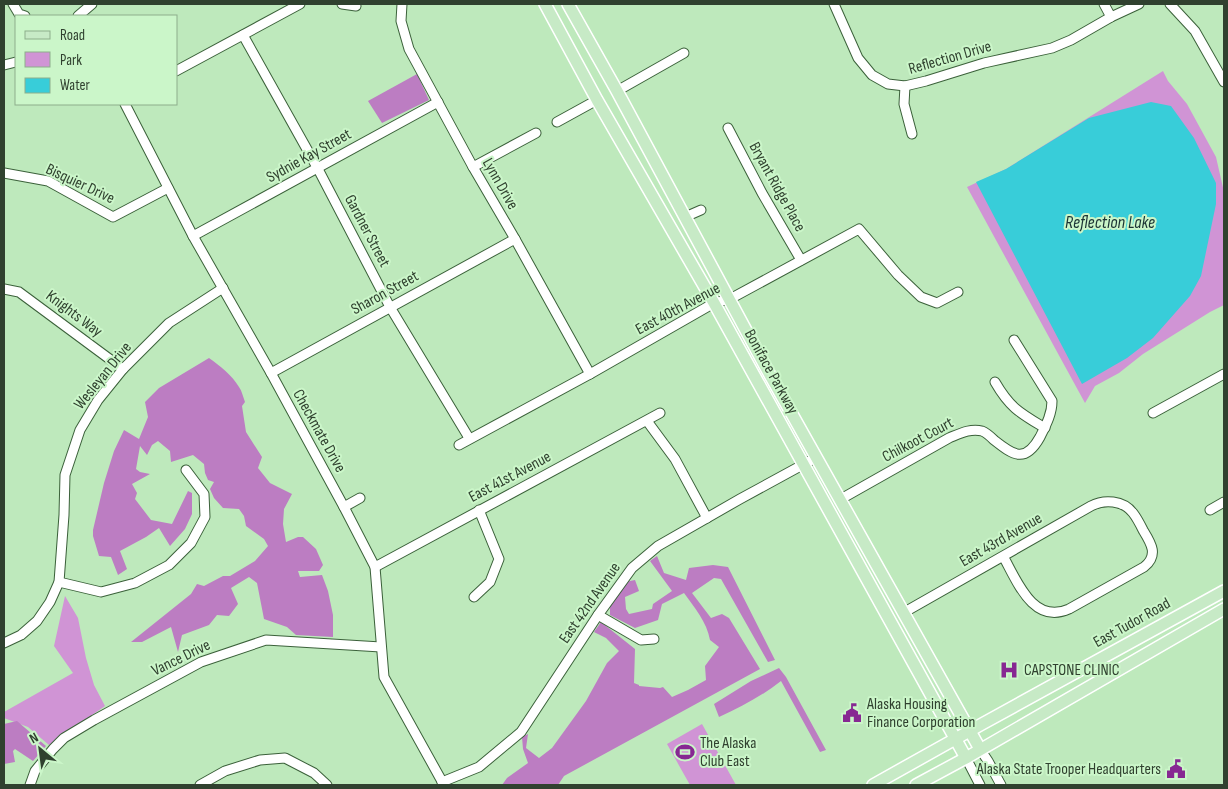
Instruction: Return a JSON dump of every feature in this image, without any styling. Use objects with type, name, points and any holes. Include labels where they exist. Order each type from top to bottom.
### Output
[{"type":"main road","name":"Boniface Parkway","points":[[545,4],[597,100],[714,303],[966,758]]},
{"type":"main road","name":"Boniface Parkway","points":[[568,4],[770,375],[980,749]]},
{"type":"main road","name":"East Tudor Road","points":[[873,785],[1224,591]]},
{"type":"main road","name":"East Tudor Road","points":[[916,785],[1224,609]]},
{"type":"street","points":[[13,4],[19,14],[22,15]]},
{"type":"street","points":[[79,15],[92,4]]},
{"type":"street","points":[[178,70],[300,4]]},
{"type":"street","points":[[342,4],[356,6]]},
{"type":"street","name":"Lynn Drive","points":[[402,4],[401,21],[409,49],[472,167],[515,239],[590,374]]},
{"type":"street","name":"Reflection Drive","points":[[834,4],[858,58],[872,75],[888,84],[905,86],[984,63],[1052,48],[1139,4]]},
{"type":"street","points":[[1104,4],[1111,17]]},
{"type":"street","points":[[1170,4],[1195,31],[1224,82]]},
{"type":"street","name":"Gardner Street","points":[[243,35],[318,169],[390,307],[469,438]]},
{"type":"street","points":[[617,91],[684,53]]},
{"type":"street","points":[[905,86],[904,104],[912,134]]},
{"type":"street","points":[[557,122],[597,100]]},
{"type":"street","name":"Sydnie Kay Street","points":[[193,236],[438,102]]},
{"type":"street","name":"Checkmate Drive","points":[[126,105],[193,236],[271,373],[344,507],[374,567],[384,677],[443,784]]},
{"type":"street","name":"Bryant Ridge Place","points":[[728,128],[762,193],[801,260]]},
{"type":"street","points":[[472,167],[536,133]]},
{"type":"street","name":"Bisquier Drive","points":[[4,173],[48,181],[113,217],[168,188]]},
{"type":"street","points":[[685,217],[701,210]]},
{"type":"street","name":"East 40th Avenue","points":[[459,445],[590,374],[714,303],[730,299],[859,229],[898,275],[921,297],[937,302],[958,292]]},
{"type":"street","name":"Sharon Street","points":[[271,373],[515,239]]},
{"type":"street","name":"Wesleyan Drive","points":[[4,644],[21,635],[37,621],[50,602],[59,582],[65,475],[80,430],[98,400],[123,370],[169,323],[223,288]]},
{"type":"street","name":"Knights Way","points":[[4,289],[19,292],[123,370]]},
{"type":"street","name":"Chilkoot Court","points":[[841,500],[949,438],[963,432],[972,430],[983,432],[1010,452],[1021,454],[1027,452],[1035,445],[1051,414],[1051,398],[1014,340]]},
{"type":"street","points":[[1153,413],[1224,374]]},
{"type":"street","points":[[995,382],[1012,407],[1045,428]]},
{"type":"street","name":"East 41st Avenue","points":[[374,567],[660,413]]},
{"type":"street","points":[[647,421],[675,460],[707,518]]},
{"type":"street","name":"East 42nd Avenue","points":[[443,784],[479,768],[521,732],[598,615],[632,568],[658,546],[817,457]]},
{"type":"street","points":[[59,582],[101,592],[135,583],[169,565],[191,543],[204,518],[204,494],[186,470]]},
{"type":"street","points":[[344,507],[360,498]]},
{"type":"street","name":"East 43rd Avenue","points":[[904,613],[1003,556],[1094,504],[1116,502],[1126,506],[1133,512],[1150,541],[1152,551],[1149,562],[1141,569],[1069,609],[1054,612],[1044,610],[1027,598],[1003,556]]},
{"type":"street","points":[[1210,510],[1224,502]]},
{"type":"street","points":[[474,597],[490,582],[499,559],[479,510]]},
{"type":"street","points":[[598,615],[641,640],[654,639]]},
{"type":"street","name":"Vance Drive","points":[[30,785],[35,771],[64,738],[201,662],[266,640],[381,647]]},
{"type":"street","points":[[980,749],[1001,785]]},
{"type":"street","points":[[202,785],[225,771],[260,760],[285,758],[314,773],[327,785]]},
{"type":"street","points":[[966,758],[980,785]]},
{"type":"green space","name":"Reflection Lake","points":[[1163,71],[1168,81],[1187,104],[1216,157],[1224,192],[1224,305],[1143,354],[1119,373],[1095,386],[1085,403],[967,187],[1006,169]]},
{"type":"green space","points":[[65,596],[78,618],[86,658],[94,685],[105,706],[49,745],[28,727],[4,718],[4,712],[73,673],[54,646]]},
{"type":"green space","points":[[702,724],[736,785],[690,785],[667,744]]},
{"type":"shaded area","points":[[417,74],[429,100],[382,123],[368,101]]},
{"type":"shaded area","points":[[209,358],[229,375],[241,390],[245,402],[242,406],[246,432],[262,457],[258,468],[270,483],[292,494],[284,509],[283,524],[286,542],[303,537],[316,549],[323,565],[319,571],[298,571],[300,577],[322,575],[328,591],[333,615],[333,637],[296,635],[287,627],[264,619],[257,583],[249,577],[231,588],[238,604],[229,616],[217,615],[209,625],[182,635],[178,652],[171,627],[142,642],[131,642],[191,594],[197,584],[204,586],[223,576],[230,576],[255,561],[268,546],[264,539],[246,526],[244,516],[239,509],[223,508],[214,498],[210,489],[214,482],[208,480],[204,464],[193,455],[171,462],[170,451],[158,441],[152,445],[147,455],[140,446],[136,469],[150,474],[132,484],[137,493],[135,499],[151,520],[172,524],[188,491],[192,493],[192,514],[185,529],[170,546],[159,528],[120,551],[127,569],[118,575],[111,557],[99,556],[93,530],[104,483],[114,451],[124,430],[139,439],[148,417],[145,402],[159,388]]},
{"type":"shaded area","points":[[657,556],[664,573],[686,580],[689,568],[713,565],[728,567],[775,660],[768,662],[721,579],[714,578],[692,593],[711,618],[722,614],[729,618],[760,669],[564,776],[558,785],[502,785],[507,778],[528,763],[523,749],[522,737],[528,734],[526,748],[539,758],[552,748],[586,701],[607,663],[619,651],[606,638],[594,632],[601,622],[635,649],[634,683],[639,686],[663,687],[672,697],[706,680],[705,666],[719,647],[710,640],[703,621],[684,593],[662,604],[658,620],[635,628],[610,615],[610,602],[625,582],[635,580],[639,591],[625,597],[626,609],[629,614],[652,609],[653,604],[672,591],[650,561]]},
{"type":"shaded area","points":[[779,668],[786,677],[826,750],[820,752],[781,681],[751,701],[719,717],[714,704],[751,681]]},
{"type":"shaded area","points":[[17,721],[46,746],[33,761],[15,749],[13,751],[15,762],[4,764],[4,724]]},
{"type":"water","name":"Reflection Lake","points":[[1151,102],[1171,106],[1194,138],[1216,183],[1216,204],[1201,276],[1190,296],[1153,338],[1127,358],[1082,384],[976,182],[1006,169],[1089,118]]},
{"type":"place","name":"CAPSTONE CLINIC","points":[[1009,670]]},
{"type":"place","name":"Alaska Housing Finance Corporation","points":[[852,713]]},
{"type":"place","name":"The Alaska Club East","points":[[685,752]]},
{"type":"place","name":"Alaska State Trooper Headquarters","points":[[1176,769]]}]
